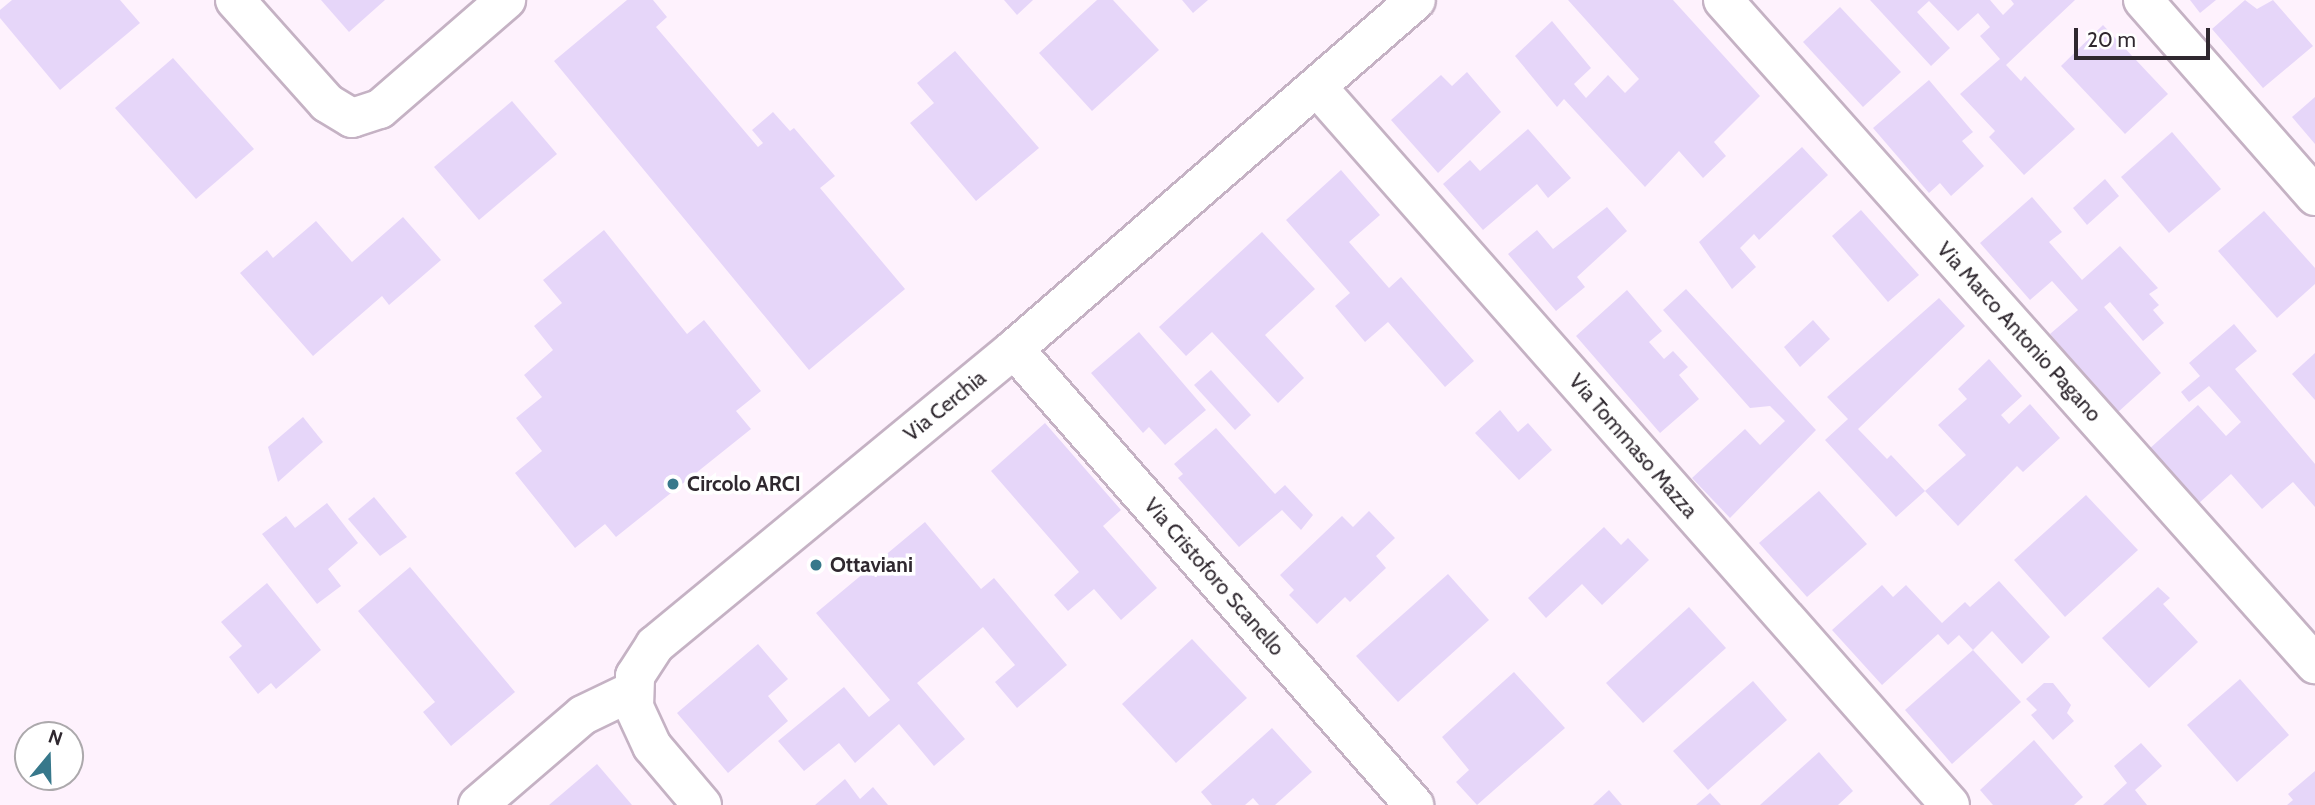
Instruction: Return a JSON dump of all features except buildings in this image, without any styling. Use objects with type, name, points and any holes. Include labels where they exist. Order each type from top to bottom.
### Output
[{"type":"street","points":[[235,0],[327,103],[352,118],[380,109],[506,0]]},
{"type":"street","name":"Via Cerchia","points":[[633,691],[642,660],[655,645],[1014,349],[1416,0]]},
{"type":"street","name":"Via Marco Antonio Pagano","points":[[1723,0],[2315,664]]},
{"type":"street","points":[[2143,0],[2315,196]]},
{"type":"street","name":"Via Tommaso Mazza","points":[[1317,87],[1950,805]]},
{"type":"street","name":"Via Cristoforo Scanello","points":[[1014,349],[1414,805]]},
{"type":"street","points":[[478,805],[583,715],[633,691],[639,723],[652,746],[702,805]]},
{"type":"place","name":"Circolo ARCI","points":[[673,484]]},
{"type":"place","name":"Ottaviani","points":[[816,565]]}]
